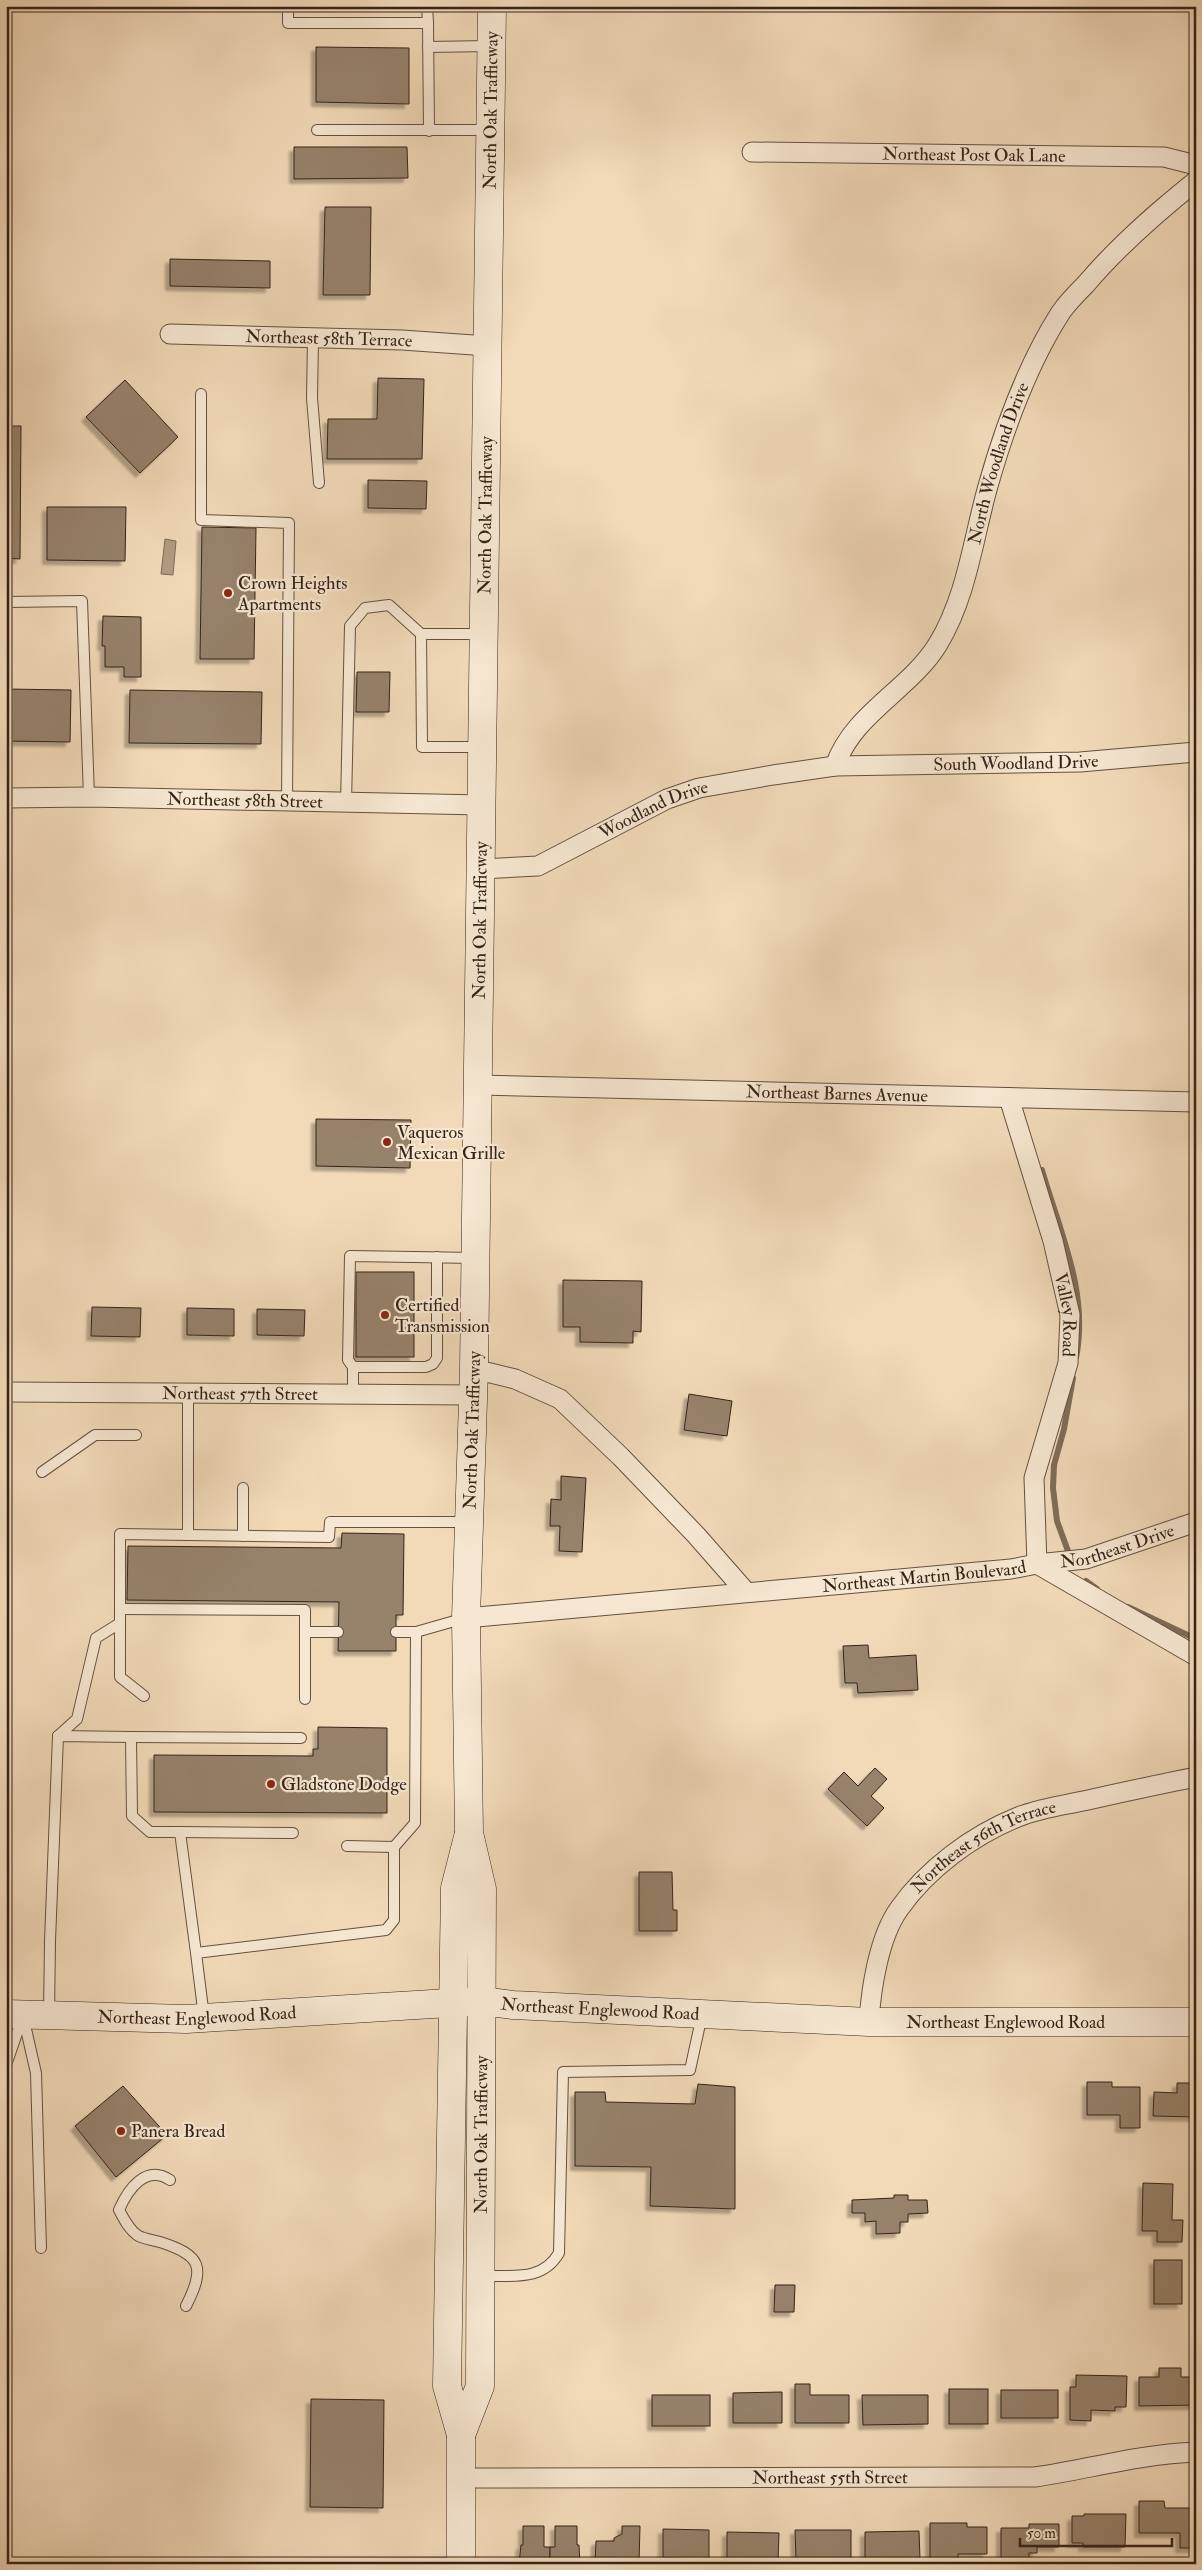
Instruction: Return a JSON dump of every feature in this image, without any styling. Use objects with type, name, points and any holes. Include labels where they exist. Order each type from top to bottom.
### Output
[{"type":"main road","name":"North Oak Trafficway","points":[[461,2435],[480,2386],[482,2276],[482,1889],[469,1834],[466,1618],[476,1258],[492,130],[492,6]]},
{"type":"main road","name":"North Oak Trafficway","points":[[461,2564],[461,2435],[447,2386],[456,1888],[469,1834]]},
{"type":"main road","name":"Northeast Englewood Road","points":[[26,2015],[204,2018],[482,2001],[513,2005],[869,2022],[1196,2022]]},
{"type":"street","name":"Northeast Post Oak Lane","points":[[752,152],[1164,157],[1196,165]]},
{"type":"street","name":"North Woodland Drive","points":[[835,766],[848,736],[900,688],[938,645],[957,608],[988,485],[1008,424],[1026,376],[1062,311],[1146,220],[1196,181]]},
{"type":"street","name":"Northeast 58th Terrace","points":[[170,334],[402,340],[488,346]]},
{"type":"street","name":"South Woodland Drive","points":[[835,766],[1080,762],[1196,752]]},
{"type":"street","name":"Woodland Drive","points":[[481,869],[538,866],[667,799],[699,788],[835,766]]},
{"type":"street","name":"Northeast 58th Street","points":[[6,798],[89,797],[482,806]]},
{"type":"street","name":"Northeast Barnes Avenue","points":[[478,1085],[1196,1102]]},
{"type":"street","name":"Valley Road","points":[[1009,1098],[1053,1241],[1070,1315],[1068,1363],[1034,1478],[1037,1564]]},
{"type":"street","points":[[474,1382],[515,1379],[560,1399],[628,1464],[696,1535],[746,1592]]},
{"type":"street","name":"Northeast 57th Street","points":[[6,1392],[353,1395],[474,1382]]},
{"type":"street","name":"Northeast Drive","points":[[1037,1564],[1086,1559],[1196,1522]]},
{"type":"street","name":"Northeast Martin Boulevard","points":[[466,1618],[1011,1569],[1037,1564],[1196,1656]]},
{"type":"street","name":"Northeast 56th Terrace","points":[[869,2022],[871,1996],[878,1956],[898,1910],[922,1883],[983,1833],[1019,1817],[1045,1809],[1196,1777]]},
{"type":"street","name":"Northeast 55th Street","points":[[462,2478],[1035,2477],[1079,2471],[1131,2458],[1196,2452]]},
{"type":"lane","points":[[288,6],[288,23],[428,23]]},
{"type":"lane","points":[[427,6],[429,131]]},
{"type":"lane","points":[[428,47],[492,46]]},
{"type":"lane","points":[[317,130],[492,130]]},
{"type":"lane","points":[[313,339],[312,398],[318,483]]},
{"type":"lane","points":[[201,394],[201,520],[289,523],[287,802]]},
{"type":"lane","points":[[6,602],[82,602],[89,797]]},
{"type":"lane","points":[[346,803],[350,626],[365,608],[389,604],[421,634],[484,634]]},
{"type":"lane","points":[[421,634],[422,747],[483,747]]},
{"type":"lane","points":[[353,1395],[353,1367],[348,1360],[350,1256],[476,1258]]},
{"type":"lane","points":[[353,1367],[426,1367],[433,1364],[437,1358],[437,1257]]},
{"type":"lane","points":[[188,1394],[188,1535]]},
{"type":"lane","points":[[42,1472],[96,1435],[136,1435]]},
{"type":"lane","points":[[243,1488],[243,1536]]},
{"type":"lane","points":[[144,1696],[120,1677],[120,1534],[329,1537],[330,1522],[469,1522]]},
{"type":"lane","points":[[120,1608],[305,1610],[305,1699]]},
{"type":"lane","points":[[396,1632],[416,1632],[466,1618]]},
{"type":"lane","points":[[6,2065],[26,2015],[50,1941],[58,1736],[77,1719],[96,1638],[120,1623]]},
{"type":"lane","points":[[305,1632],[338,1632]]},
{"type":"lane","points":[[196,1953],[386,1930],[394,1920],[394,1847],[415,1823],[416,1632]]},
{"type":"lane","points":[[58,1736],[301,1738]]},
{"type":"lane","points":[[132,1737],[132,1816],[150,1832],[293,1833]]},
{"type":"lane","points":[[180,1832],[204,2018]]},
{"type":"lane","points":[[347,1846],[394,1847]]},
{"type":"lane","points":[[26,2015],[36,2073],[41,2248]]},
{"type":"lane","points":[[482,2276],[533,2274],[552,2264],[559,2253],[563,2072],[690,2070],[702,2015]]},
{"type":"lane","points":[[170,2180],[161,2174],[152,2174],[137,2182],[125,2194],[119,2210],[126,2224],[138,2235],[183,2250],[194,2258],[199,2271],[196,2286],[186,2306]]},
{"type":"lane","points":[[294,2564],[461,2564]]},
{"type":"shaded area","points":[[165,539],[176,541],[173,575],[161,574]]},
{"type":"building","points":[[316,47],[409,48],[409,104],[316,102]]},
{"type":"building","points":[[294,147],[407,147],[408,178],[294,179]]},
{"type":"building","points":[[325,207],[371,207],[370,295],[323,295]]},
{"type":"building","points":[[170,259],[270,261],[270,288],[170,286]]},
{"type":"building","points":[[378,378],[424,379],[422,459],[327,459],[328,419],[377,419]]},
{"type":"building","points":[[125,380],[178,437],[140,473],[86,417]]},
{"type":"building","points":[[6,426],[21,426],[20,559],[6,558]]},
{"type":"building","points":[[368,480],[427,481],[426,509],[368,508]]},
{"type":"building","points":[[47,507],[126,507],[125,561],[47,560]]},
{"type":"building","name":"Crown Heights Apartments","points":[[202,527],[256,528],[254,659],[200,659]]},
{"type":"building","points":[[103,616],[141,617],[141,677],[124,677],[124,667],[105,667],[105,646],[102,646]]},
{"type":"building","points":[[357,672],[390,672],[389,712],[356,712]]},
{"type":"building","points":[[6,689],[71,690],[70,742],[6,741]]},
{"type":"building","points":[[130,690],[262,692],[261,744],[129,743]]},
{"type":"building","points":[[316,1119],[411,1120],[410,1168],[316,1166]]},
{"type":"building","name":"Certified Transmission","points":[[356,1272],[414,1272],[414,1357],[356,1357]]},
{"type":"building","points":[[563,1280],[642,1281],[641,1332],[633,1331],[633,1343],[580,1342],[580,1327],[563,1327]]},
{"type":"building","points":[[92,1307],[141,1308],[140,1337],[91,1336]]},
{"type":"building","points":[[187,1308],[234,1309],[234,1336],[187,1335]]},
{"type":"building","points":[[257,1309],[305,1310],[304,1336],[257,1335]]},
{"type":"building","points":[[689,1394],[732,1401],[727,1436],[684,1430]]},
{"type":"building","points":[[561,1476],[586,1478],[582,1552],[559,1551],[560,1526],[550,1526],[551,1499],[561,1500]]},
{"type":"building","points":[[342,1533],[404,1534],[403,1615],[396,1615],[396,1651],[338,1651],[339,1602],[127,1600],[128,1546],[341,1548]]},
{"type":"building","points":[[868,1645],[869,1658],[916,1655],[918,1690],[858,1693],[857,1683],[845,1683],[843,1646]]},
{"type":"building","name":"Gladstone Dodge","points":[[318,1727],[387,1728],[387,1813],[154,1812],[154,1755],[313,1756],[313,1749],[318,1749]]},
{"type":"building","points":[[875,1768],[887,1779],[871,1796],[884,1808],[867,1826],[828,1789],[844,1772],[858,1786]]},
{"type":"building","points":[[639,1872],[672,1872],[673,1910],[677,1910],[677,1931],[639,1931]]},
{"type":"building","points":[[1087,2082],[1112,2082],[1112,2087],[1140,2087],[1140,2128],[1120,2128],[1120,2115],[1087,2115]]},
{"type":"building","points":[[1177,2083],[1196,2083],[1196,2117],[1153,2116],[1154,2092],[1177,2093]]},
{"type":"building","points":[[698,2084],[735,2087],[735,2209],[650,2206],[651,2167],[575,2166],[575,2092],[605,2092],[606,2102],[695,2104]]},
{"type":"building","name":"Panera Bread","points":[[123,2086],[167,2135],[116,2177],[75,2126]]},
{"type":"building","points":[[1143,2183],[1173,2184],[1172,2220],[1183,2220],[1182,2242],[1157,2242],[1157,2231],[1142,2231]]},
{"type":"building","points":[[894,2195],[908,2195],[908,2200],[927,2200],[928,2213],[908,2214],[908,2222],[900,2222],[900,2233],[876,2234],[876,2221],[865,2222],[865,2213],[852,2213],[852,2200],[894,2198]]},
{"type":"building","points":[[1154,2260],[1182,2260],[1182,2304],[1154,2304]]},
{"type":"building","points":[[775,2285],[795,2285],[794,2312],[774,2312]]},
{"type":"building","points":[[1159,2368],[1181,2368],[1181,2377],[1196,2377],[1196,2405],[1139,2406],[1139,2377],[1159,2377]]},
{"type":"building","points":[[1076,2375],[1127,2376],[1126,2407],[1115,2407],[1115,2411],[1091,2410],[1091,2421],[1070,2420],[1070,2387],[1076,2387]]},
{"type":"building","points":[[795,2384],[810,2384],[810,2395],[849,2395],[849,2423],[795,2423]]},
{"type":"building","points":[[949,2389],[988,2389],[988,2424],[949,2424]]},
{"type":"building","points":[[1001,2390],[1058,2390],[1058,2418],[1001,2418]]},
{"type":"building","points":[[782,2392],[782,2423],[733,2423],[733,2393]]},
{"type":"building","points":[[652,2395],[710,2395],[710,2426],[652,2426]]},
{"type":"building","points":[[862,2395],[928,2395],[928,2424],[863,2425]]},
{"type":"building","points":[[311,2399],[384,2400],[383,2508],[310,2507]]},
{"type":"building","points":[[1139,2501],[1164,2501],[1165,2508],[1194,2508],[1194,2548],[1180,2548],[1180,2533],[1139,2533]]},
{"type":"building","points":[[1084,2514],[1126,2514],[1125,2547],[1083,2547],[1083,2543],[1072,2543],[1072,2516],[1084,2516]]},
{"type":"building","points":[[930,2523],[967,2523],[967,2527],[987,2527],[987,2554],[958,2554],[958,2564],[930,2564]]},
{"type":"building","points":[[1029,2524],[1059,2524],[1059,2547],[1037,2547],[1037,2553],[1029,2553],[1029,2564],[1001,2564],[1001,2528],[1029,2528]]},
{"type":"building","points":[[523,2526],[544,2526],[544,2547],[550,2547],[550,2564],[519,2564],[521,2545],[523,2545]]},
{"type":"building","points":[[555,2526],[577,2526],[580,2564],[550,2564],[550,2547],[555,2547]]},
{"type":"building","points":[[622,2526],[640,2526],[639,2564],[595,2564],[596,2541],[614,2541],[614,2538],[622,2534]]},
{"type":"building","points":[[663,2529],[709,2530],[709,2559],[663,2558]]},
{"type":"building","points":[[795,2530],[851,2530],[851,2559],[796,2559]]},
{"type":"building","points":[[919,2531],[920,2559],[865,2560],[865,2532]]},
{"type":"building","points":[[727,2532],[779,2533],[778,2562],[727,2561]]},
{"type":"waterway","points":[[1042,1170],[1071,1263],[1076,1286],[1079,1310],[1076,1358]]},
{"type":"waterway","points":[[1068,1551],[1057,1521],[1053,1488],[1054,1465],[1064,1429],[1073,1378]]},
{"type":"waterway","points":[[1086,1581],[1097,1589]]},
{"type":"waterway","points":[[1128,1607],[1196,1639]]},
{"type":"place","name":"Crown Heights Apartments","points":[[228,593]]},
{"type":"place","name":"Vaqueros Mexican Grille","points":[[387,1142]]},
{"type":"place","name":"Certified Transmission","points":[[385,1315]]},
{"type":"place","name":"Gladstone Dodge","points":[[271,1784]]},
{"type":"place","name":"Panera Bread","points":[[121,2131]]}]
